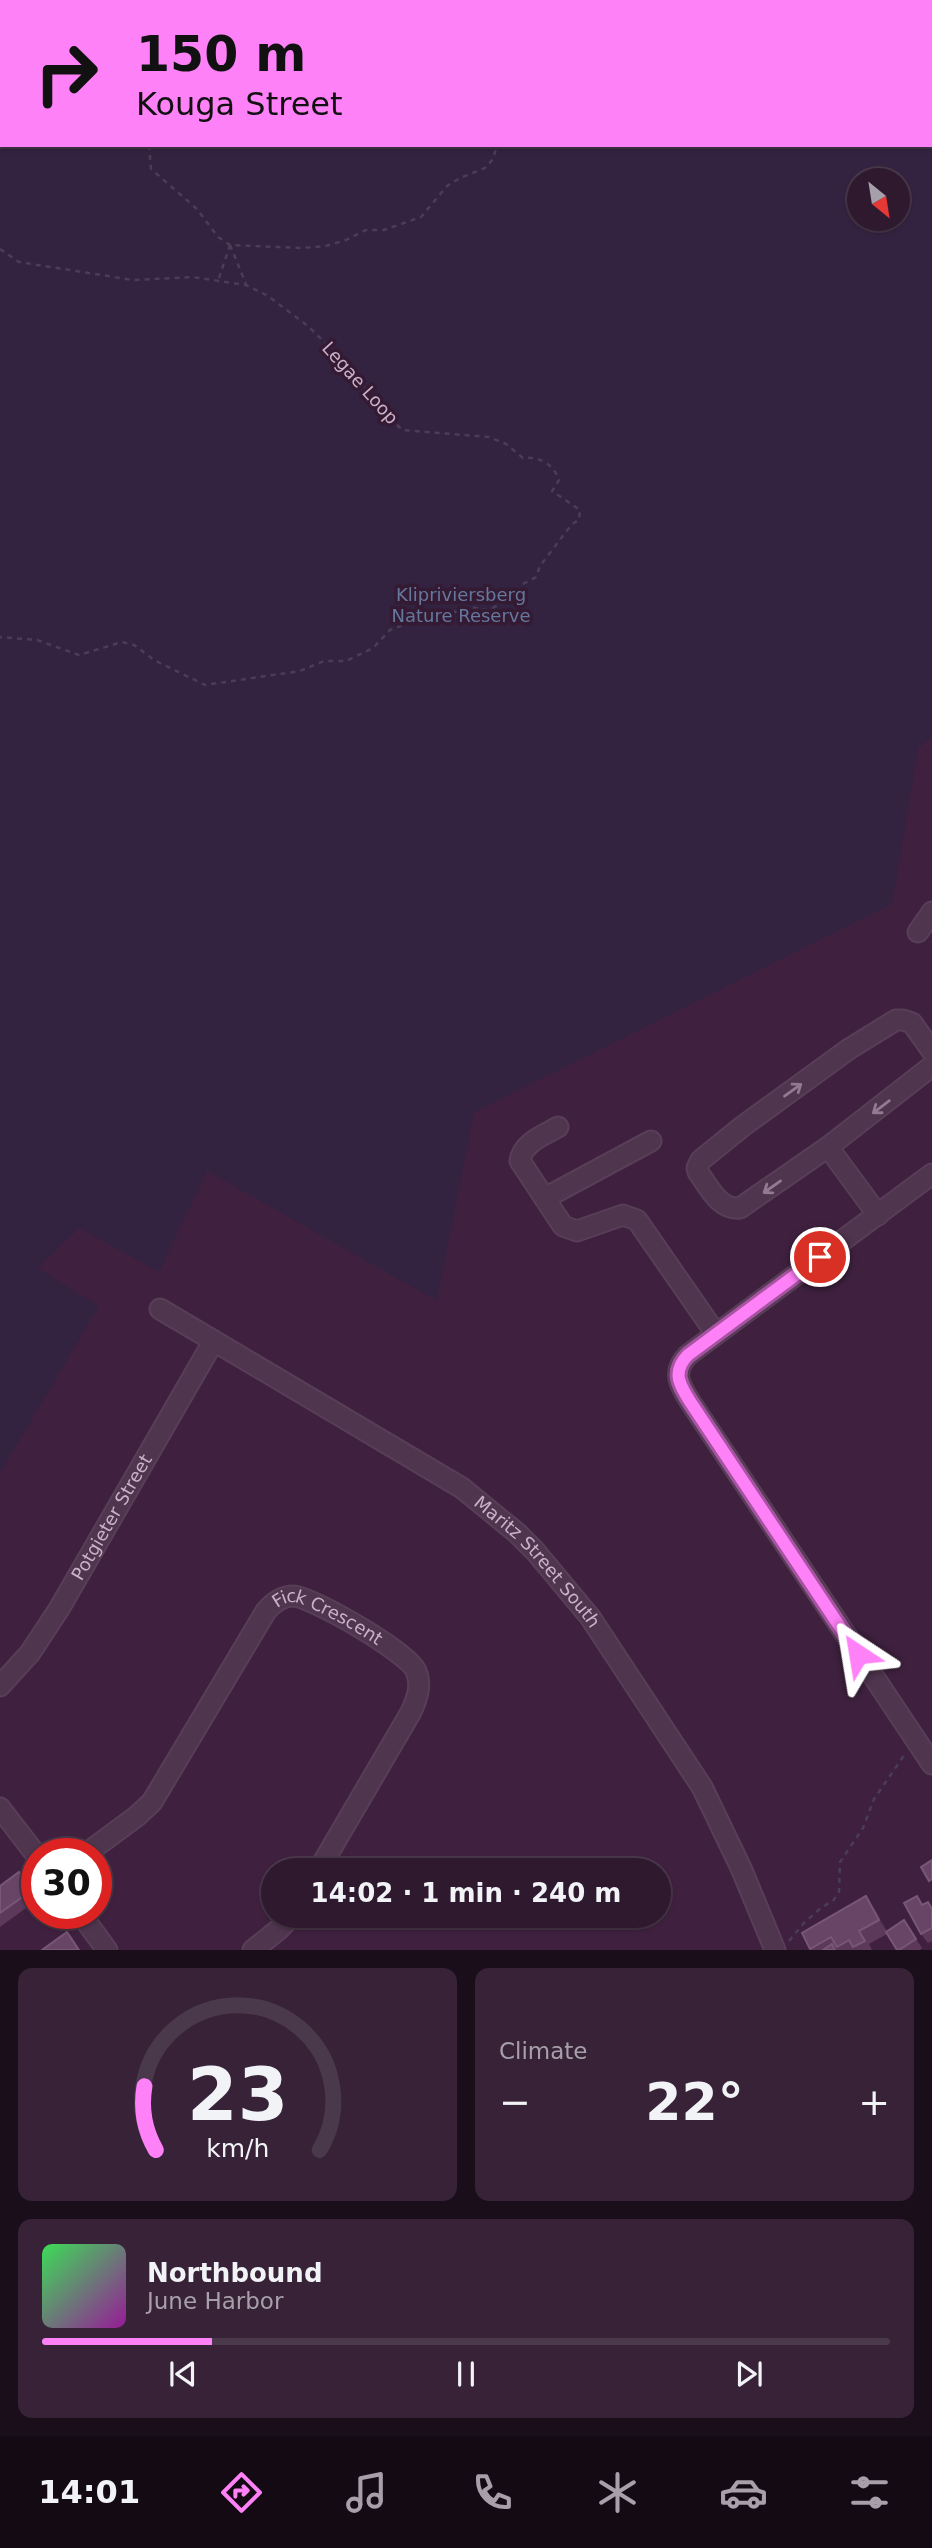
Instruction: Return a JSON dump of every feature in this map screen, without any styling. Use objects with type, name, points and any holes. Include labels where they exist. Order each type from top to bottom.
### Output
[{"type":"street","points":[[918,932],[932,912]]},
{"type":"street","points":[[932,1051],[912,1023],[896,1020],[849,1049],[743,1126],[701,1160],[697,1168],[721,1204],[736,1209],[744,1206],[828,1147],[932,1066]]},
{"type":"street","points":[[558,1127],[526,1146],[520,1157],[522,1165],[563,1226],[569,1230],[586,1229],[624,1214],[637,1220],[716,1334]]},
{"type":"street","points":[[545,1198],[651,1141]]},
{"type":"street","points":[[828,1147],[877,1214]]},
{"type":"street","points":[[932,1174],[688,1355],[678,1370],[678,1382],[687,1397],[932,1764]]},
{"type":"street","name":"Maritz Street South","points":[[160,1309],[462,1488],[508,1524],[535,1551],[590,1617],[702,1787],[741,1868],[775,1950]]},
{"type":"street","name":"Potgieter Street","points":[[0,1686],[30,1653],[59,1609],[213,1342]]},
{"type":"street","name":"Fick Crescent","points":[[108,1838],[152,1802],[266,1611],[279,1599],[294,1596],[304,1598],[353,1623],[406,1657],[414,1666],[418,1677],[418,1690],[411,1712],[326,1858]]},
{"type":"street","points":[[0,1808],[23,1838]]},
{"type":"street","points":[[253,1950],[280,1928]]},
{"type":"street","points":[[92,1929],[107,1950]]},
{"type":"path","points":[[149,147],[151,169],[183,195],[218,237],[230,245],[302,248],[326,246],[366,230],[384,230],[421,218],[447,186],[485,168],[493,159],[496,147]]},
{"type":"path","points":[[219,280],[230,245]]},
{"type":"path","points":[[230,245],[247,285]]},
{"type":"path","name":"Legae Loop","points":[[0,249],[19,262],[133,280],[192,277],[247,285],[268,296],[308,326],[348,365],[379,406],[402,430],[489,437],[506,444],[523,458],[535,457],[555,470],[559,480],[552,491],[580,510],[579,520],[572,524],[540,566],[536,577],[523,584],[519,591],[505,602],[488,610],[469,607],[456,612],[444,610],[390,630],[373,648],[346,661],[324,661],[300,671],[205,685],[154,660],[134,645],[122,642],[79,656],[37,640],[0,637]]},
{"type":"path","points":[[782,1950],[804,1923],[833,1901],[839,1892],[840,1862],[863,1828],[874,1799],[915,1739]]},
{"type":"green space","name":"Klipriviersberg Nature Reserve","points":[[0,147],[932,147],[932,736],[918,749],[892,904],[474,1112],[437,1301],[207,1171],[159,1272],[79,1228],[38,1268],[99,1306],[0,1473]]},
{"type":"building","points":[[932,1860],[932,1879],[929,1881],[921,1867]]},
{"type":"building","points":[[19,1872],[21,1875],[21,1898],[0,1913],[0,1886]]},
{"type":"building","points":[[866,1896],[879,1920],[859,1931],[865,1941],[853,1947],[849,1940],[837,1947],[831,1937],[810,1949],[802,1933]]},
{"type":"building","points":[[917,1896],[922,1905],[928,1902],[932,1909],[932,1928],[921,1934],[904,1903]]},
{"type":"building","points":[[904,1920],[916,1939],[897,1950],[886,1932]]},
{"type":"building","points":[[67,1932],[79,1950],[42,1950]]},
{"type":"building","points":[[832,1944],[835,1950],[823,1950]]},
{"type":"route","points":[[820,1257],[688,1355],[680,1365],[677,1378],[858,1654]]}]
